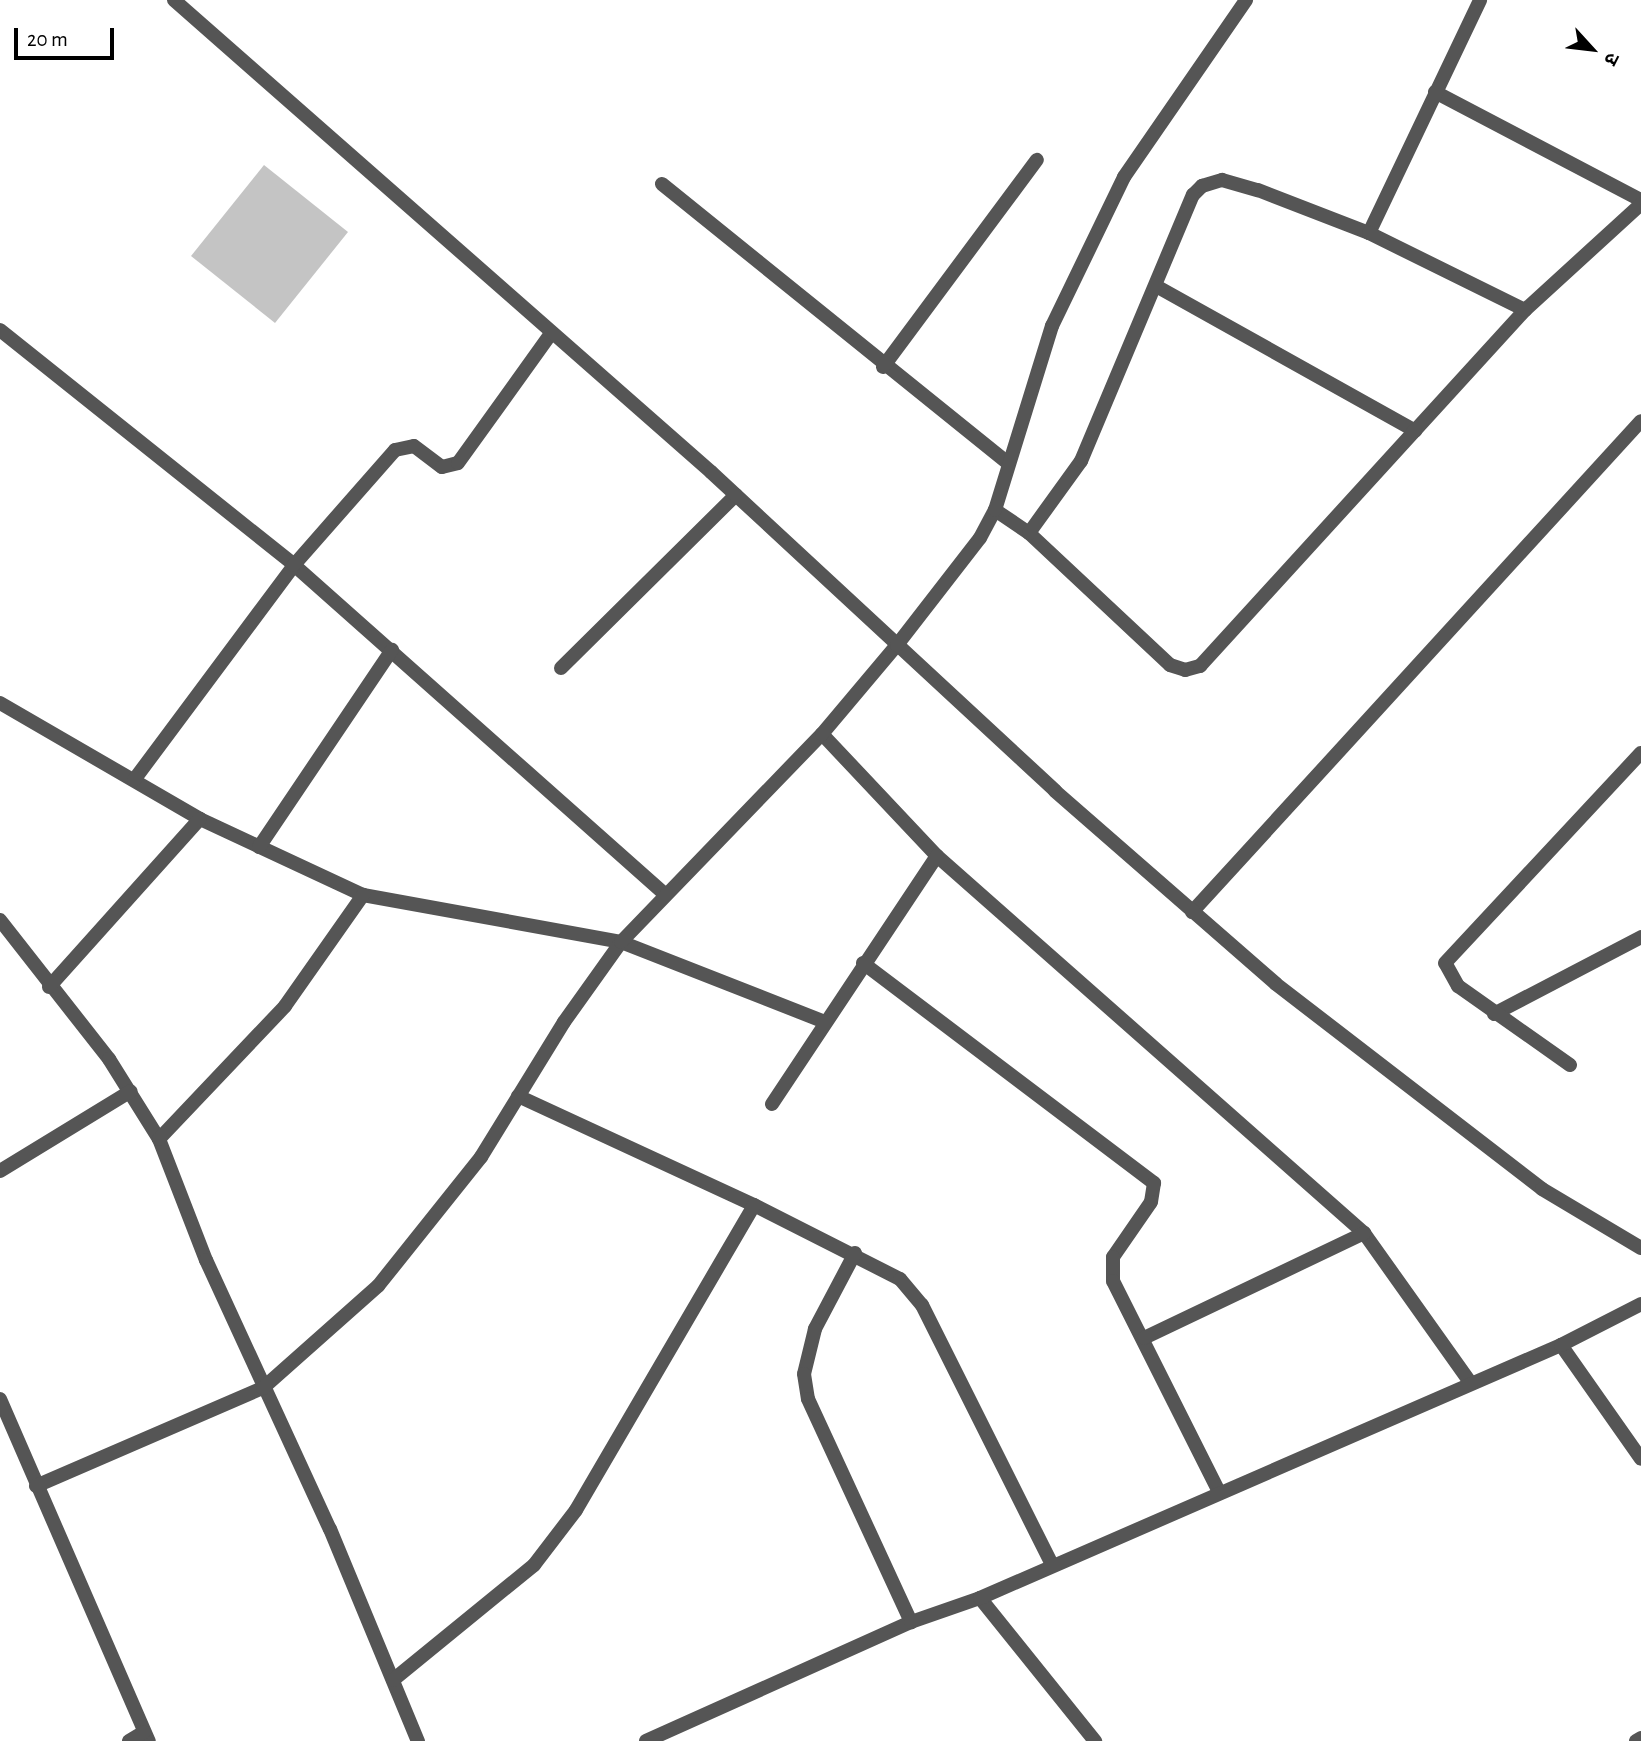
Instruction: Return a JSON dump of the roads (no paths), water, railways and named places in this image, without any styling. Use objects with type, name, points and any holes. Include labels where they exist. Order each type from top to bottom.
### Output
[{"type":"street","points":[[174,0],[550,335],[736,495],[897,645],[1192,912],[1276,984],[1542,1189],[1641,1248]]},
{"type":"street","points":[[36,1486],[263,1388],[378,1286],[481,1157],[564,1021],[621,942],[822,734],[897,645],[980,538],[995,510],[1052,326],[1082,258],[1124,177],[1245,0]]},
{"type":"street","points":[[1369,233],[1480,0]]},
{"type":"street","points":[[995,510],[1029,533],[1170,665],[1185,670],[1210,659],[1525,310],[1641,202],[1435,92]]},
{"type":"street","points":[[883,367],[1037,160]]},
{"type":"street","points":[[1029,533],[1082,461],[1193,195],[1202,186],[1222,180],[1369,233],[1525,310]]},
{"type":"street","points":[[662,184],[883,367],[1008,463]]},
{"type":"street","points":[[1156,286],[1415,431]]},
{"type":"street","points":[[0,330],[295,565],[665,894]]},
{"type":"street","points":[[134,780],[295,565],[396,450],[414,446],[442,467],[458,463],[550,335]]},
{"type":"street","points":[[1192,912],[1641,421]]},
{"type":"street","points":[[561,668],[736,495]]},
{"type":"street","points":[[259,847],[392,650]]},
{"type":"street","points":[[0,703],[200,818],[363,895],[621,942],[823,1021]]},
{"type":"street","points":[[822,734],[937,856],[1364,1233],[1471,1382]]},
{"type":"street","points":[[1570,1066],[1458,986],[1445,963],[1641,753]]},
{"type":"street","points":[[49,987],[200,818]]},
{"type":"street","points":[[772,1104],[823,1021],[937,856]]},
{"type":"street","points":[[159,1139],[285,1006],[363,895]]},
{"type":"street","points":[[0,920],[131,1091],[159,1139],[263,1388],[330,1529],[418,1741]]},
{"type":"street","points":[[1494,1014],[1641,937]]},
{"type":"street","points":[[863,963],[1149,1176],[1154,1191],[1151,1202],[1113,1257],[1112,1273],[1219,1492]]},
{"type":"street","points":[[0,1171],[131,1091]]},
{"type":"street","points":[[518,1096],[855,1253],[900,1279],[922,1305],[1052,1565]]},
{"type":"street","points":[[393,1680],[534,1565],[576,1510],[754,1205]]},
{"type":"street","points":[[1144,1338],[1364,1233]]},
{"type":"street","points":[[855,1253],[815,1329],[804,1374],[808,1399],[911,1622]]},
{"type":"street","points":[[646,1741],[911,1622],[980,1598],[1561,1345],[1641,1304]]},
{"type":"street","points":[[1561,1345],[1641,1459]]},
{"type":"street","points":[[0,1399],[6,1431],[36,1486],[147,1736],[129,1741]]},
{"type":"street","points":[[980,1598],[1095,1741]]},
{"type":"street","points":[[1636,1741],[1641,1738]]}]
